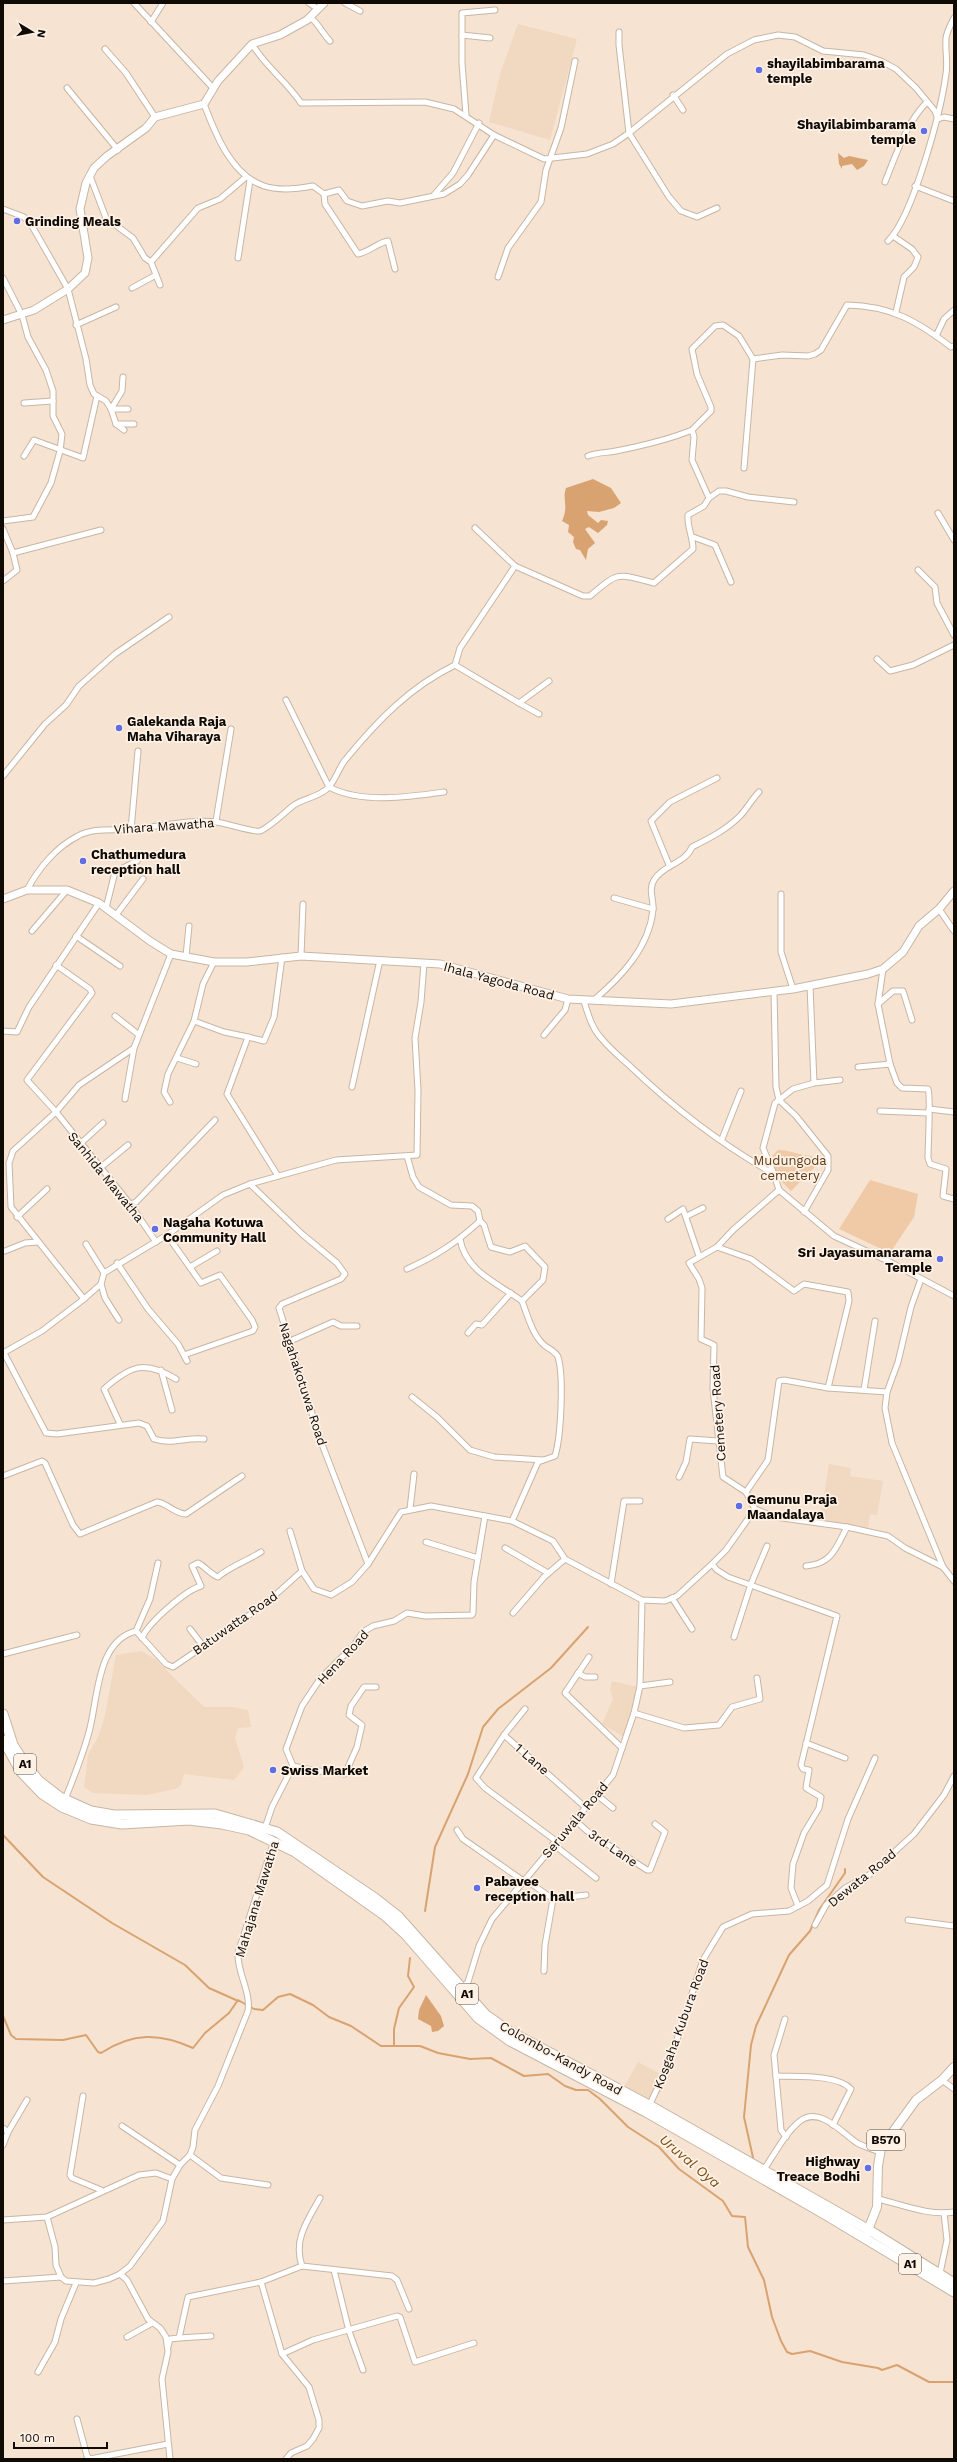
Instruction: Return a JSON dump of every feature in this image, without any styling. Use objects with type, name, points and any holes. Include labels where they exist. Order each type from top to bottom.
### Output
[{"type":"highway","name":"Colombo-Kandy Road","points":[[3,1714],[11,1740],[22,1759],[38,1780],[64,1804],[114,1815],[215,1814],[265,1828],[275,1836],[376,1898],[398,1916],[459,1991],[486,2015],[509,2031],[954,2282]]},
{"type":"highway","name":"Colombo-Kandy Road","points":[[3,1740],[13,1760],[29,1781],[42,1794],[91,1819],[122,1824],[189,1820],[222,1824],[275,1836]]},
{"type":"highway","name":"Colombo-Kandy Road","points":[[648,2109],[763,2171],[867,2234],[954,2292]]},
{"type":"main road","name":"B570","points":[[867,2234],[878,2199],[878,2166],[880,2152],[887,2139],[909,2113],[916,2100],[942,2080],[954,2067]]},
{"type":"street","points":[[134,3],[213,88]]},
{"type":"street","points":[[151,22],[163,3]]},
{"type":"street","points":[[309,3],[318,9]]},
{"type":"street","points":[[3,320],[22,315],[68,288],[87,268],[80,209],[90,176],[107,156],[118,150],[146,128],[155,117],[204,104],[222,76],[252,44],[280,35],[310,17],[324,3]]},
{"type":"street","points":[[345,3],[360,11]]},
{"type":"street","points":[[466,116],[462,63],[462,13],[495,10]]},
{"type":"street","points":[[310,17],[319,24],[324,35],[330,41]]},
{"type":"street","points":[[888,241],[893,236],[915,186],[938,119],[946,73],[946,36],[954,18]]},
{"type":"street","points":[[619,32],[619,45],[629,132],[669,197],[681,211],[697,217],[717,208]]},
{"type":"street","points":[[462,35],[490,38]]},
{"type":"street","points":[[252,44],[258,54],[290,87],[301,103],[425,102],[454,109],[479,123],[494,135],[523,150],[544,158],[587,154],[613,144],[673,95],[727,54],[754,40],[778,35],[795,37],[823,51],[864,55],[881,61],[896,69],[927,102],[938,119]]},
{"type":"street","points":[[105,49],[126,73],[155,117]]},
{"type":"street","points":[[498,277],[508,248],[541,202],[549,158],[561,128],[575,61]]},
{"type":"street","points":[[67,88],[118,150]]},
{"type":"street","points":[[673,95],[682,110]]},
{"type":"street","points":[[885,182],[918,111],[927,102]]},
{"type":"street","points":[[204,104],[224,150],[248,179],[265,187],[290,190],[313,186],[324,194],[326,204],[358,254],[370,251],[383,242],[388,241],[395,269]]},
{"type":"street","points":[[938,119],[944,117],[954,120]]},
{"type":"street","points":[[434,196],[453,173],[479,123]]},
{"type":"street","points":[[324,194],[339,190],[347,201],[362,206],[388,201],[400,203],[444,194],[460,184],[494,135]]},
{"type":"street","points":[[90,176],[106,218],[133,238],[144,258],[151,262],[160,285]]},
{"type":"street","points":[[238,258],[248,179]]},
{"type":"street","points":[[151,262],[198,208],[220,199],[248,179]]},
{"type":"street","points":[[915,186],[954,201]]},
{"type":"street","points":[[3,208],[24,218],[32,226],[68,288],[86,359],[90,385],[97,396],[106,401],[111,409],[116,424],[124,430]]},
{"type":"street","points":[[893,236],[912,249],[918,257],[914,267],[904,277],[896,312]]},
{"type":"street","points":[[132,288],[156,275]]},
{"type":"street","points":[[3,278],[22,315],[28,337],[46,370],[53,391],[53,416],[62,434],[60,451],[51,483],[32,517],[3,521]]},
{"type":"street","points":[[753,359],[782,355],[808,356],[815,354],[821,350],[847,305],[871,305],[896,312],[923,325],[951,347],[954,346]]},
{"type":"street","points":[[76,324],[116,307]]},
{"type":"street","points":[[936,336],[944,319],[954,310]]},
{"type":"street","points":[[588,456],[598,452],[613,452],[692,430],[711,411],[711,407],[697,374],[692,349],[715,326],[724,325],[738,336],[753,359],[744,468]]},
{"type":"street","points":[[111,409],[122,391],[123,377]]},
{"type":"street","points":[[24,456],[34,440],[60,451],[83,458],[97,396]]},
{"type":"street","points":[[24,402],[53,401]]},
{"type":"street","points":[[111,409],[128,409]]},
{"type":"street","points":[[116,424],[134,424]]},
{"type":"street","points":[[692,430],[694,437],[692,460],[709,498]]},
{"type":"street","points":[[475,528],[515,566],[583,596],[590,596],[609,580],[621,575],[654,583],[693,549],[693,537],[688,524],[688,515],[704,506],[709,498],[719,491],[726,491],[748,497],[794,502]]},
{"type":"street","points":[[938,513],[954,540]]},
{"type":"street","points":[[3,529],[13,553],[17,570],[3,581]]},
{"type":"street","points":[[13,553],[101,530]]},
{"type":"street","points":[[693,537],[715,545],[730,582]]},
{"type":"street","points":[[515,566],[460,648],[455,665],[539,714]]},
{"type":"street","points":[[918,570],[935,587],[937,604],[954,635]]},
{"type":"street","points":[[3,776],[45,724],[66,705],[79,686],[115,654],[169,617]]},
{"type":"street","points":[[878,659],[890,671],[913,665],[954,645]]},
{"type":"street","name":"Vihara Mawatha","points":[[27,890],[35,875],[50,857],[78,836],[90,831],[131,830],[191,822],[216,822],[240,826],[250,831],[260,831],[297,803],[323,792],[329,787],[345,760],[406,695],[434,675],[455,665]]},
{"type":"street","points":[[520,703],[549,682]]},
{"type":"street","points":[[286,700],[329,787],[339,792],[384,798],[444,792]]},
{"type":"street","points":[[216,822],[231,729]]},
{"type":"street","points":[[131,830],[138,751]]},
{"type":"street","points":[[669,865],[651,821],[670,802],[717,778]]},
{"type":"street","points":[[594,1000],[620,978],[632,963],[650,926],[653,909],[651,890],[653,880],[669,865],[682,859],[691,852],[692,847],[720,833],[742,815],[745,807],[759,792]]},
{"type":"street","points":[[106,908],[115,872],[137,861]]},
{"type":"street","points":[[116,915],[143,880]]},
{"type":"street","name":"Ihala Yagoda Road","points":[[3,899],[27,890],[67,890],[99,903],[150,941],[171,954],[214,962],[247,962],[301,956],[440,964],[568,1000],[671,1004],[793,989],[883,969],[903,952],[919,926],[939,909],[954,891]]},
{"type":"street","points":[[32,931],[67,890]]},
{"type":"street","points":[[781,894],[781,952],[793,989]]},
{"type":"street","points":[[614,898],[653,909]]},
{"type":"street","points":[[3,1031],[17,1032],[29,1007],[99,903]]},
{"type":"street","points":[[301,956],[303,904]]},
{"type":"street","points":[[939,909],[954,931]]},
{"type":"street","points":[[186,956],[190,926]]},
{"type":"street","points":[[76,936],[120,966]]},
{"type":"street","points":[[125,1099],[134,1048],[171,954]]},
{"type":"street","points":[[194,1021],[224,1032],[264,1041],[274,1017],[282,957]]},
{"type":"street","points":[[352,1087],[380,960]]},
{"type":"street","points":[[170,1102],[164,1092],[168,1074],[194,1021],[203,984],[214,962]]},
{"type":"street","points":[[119,1320],[105,1298],[102,1284],[104,1273],[117,1263],[167,1235],[223,1195],[250,1184],[336,1160],[417,1155],[418,1090],[415,1038],[421,1002],[424,963]]},
{"type":"street","name":"Sanhida Mawatha","points":[[56,966],[90,989],[92,993],[27,1080],[56,1112],[80,1144],[130,1204],[156,1242]]},
{"type":"street","points":[[883,969],[878,1004],[890,1064],[897,1083],[902,1088],[928,1089],[930,1094],[928,1111],[928,1158],[930,1164],[946,1169],[943,1196],[954,1199]]},
{"type":"street","points":[[810,986],[814,1083]]},
{"type":"street","points":[[774,991],[776,1087],[779,1100],[796,1116],[828,1156],[828,1170],[804,1212]]},
{"type":"street","points":[[878,1004],[893,991],[903,991],[912,1020]]},
{"type":"street","points":[[544,1035],[565,1010],[568,1000]]},
{"type":"street","points":[[584,1001],[589,1018],[601,1039],[682,1113],[722,1139],[731,1150],[774,1174]]},
{"type":"street","points":[[115,1016],[139,1035]]},
{"type":"street","points":[[248,1037],[230,1083],[228,1099],[278,1176]]},
{"type":"street","points":[[84,1299],[17,1217],[11,1207],[9,1162],[12,1151],[56,1112],[79,1085],[134,1048]]},
{"type":"street","points":[[177,1058],[196,1064]]},
{"type":"street","points":[[858,1067],[890,1064]]},
{"type":"street","points":[[840,1080],[814,1083],[793,1089],[775,1103],[763,1148],[779,1190],[834,1236],[954,1296]]},
{"type":"street","points":[[722,1139],[741,1090]]},
{"type":"street","points":[[880,1111],[954,1112]]},
{"type":"street","points":[[130,1204],[136,1202],[215,1120]]},
{"type":"street","points":[[80,1144],[104,1123]]},
{"type":"street","points":[[100,1168],[128,1145]]},
{"type":"street","points":[[407,1156],[413,1177],[419,1187],[451,1205],[472,1206],[478,1211],[480,1221],[484,1225],[491,1247],[510,1252],[525,1246],[536,1256],[537,1261],[545,1267],[543,1280],[522,1301]]},
{"type":"street","name":"Nagahakotuwa Road","points":[[250,1184],[302,1234],[337,1263],[345,1274],[341,1279],[282,1304],[280,1313],[320,1439],[368,1564]]},
{"type":"street","points":[[17,1217],[48,1190]]},
{"type":"street","points":[[668,1219],[683,1209],[687,1216],[699,1256],[717,1247],[733,1230],[779,1190]]},
{"type":"street","points":[[687,1216],[703,1208]]},
{"type":"street","points":[[406,1269],[437,1255],[460,1239],[480,1221]]},
{"type":"street","points":[[167,1235],[201,1283],[220,1275],[252,1320],[255,1327],[253,1331],[184,1355]]},
{"type":"street","points":[[460,1239],[462,1249],[472,1265],[480,1273],[522,1301],[542,1343],[554,1351],[560,1370],[560,1431],[557,1450],[555,1456],[538,1462],[512,1521]]},
{"type":"street","points":[[5,1251],[25,1243],[38,1242]]},
{"type":"street","points":[[86,1244],[104,1273]]},
{"type":"street","points":[[717,1247],[751,1259],[794,1291],[804,1284],[848,1292],[848,1301],[828,1388]]},
{"type":"street","points":[[190,1267],[217,1250]]},
{"type":"street","name":"Cemetery Road","points":[[699,1256],[689,1263],[699,1279],[702,1288],[701,1339],[714,1345],[713,1389],[723,1477],[746,1492],[755,1509]]},
{"type":"street","points":[[117,1263],[148,1309],[178,1344],[187,1361]]},
{"type":"street","points":[[921,1279],[911,1307],[898,1362],[887,1392],[885,1408],[892,1443],[943,1567],[954,1581]]},
{"type":"street","points":[[102,1284],[42,1331],[3,1353],[46,1433],[57,1434],[120,1424],[139,1423],[147,1426],[154,1439],[164,1443],[194,1438],[204,1439]]},
{"type":"street","points":[[468,1333],[476,1324],[482,1325],[511,1293]]},
{"type":"street","points":[[864,1390],[875,1321]]},
{"type":"street","points":[[288,1342],[333,1322],[341,1326],[357,1326]]},
{"type":"street","points":[[120,1424],[104,1389],[131,1369],[147,1366],[162,1370],[176,1379]]},
{"type":"street","points":[[162,1370],[172,1410]]},
{"type":"street","points":[[746,1492],[768,1460],[779,1381],[784,1380],[828,1388],[887,1392]]},
{"type":"street","points":[[412,1397],[437,1417],[470,1450],[494,1457],[543,1460]]},
{"type":"street","points":[[679,1477],[686,1462],[690,1439],[718,1441]]},
{"type":"street","points":[[3,1476],[17,1469],[42,1461],[45,1462],[73,1525],[80,1534],[157,1502],[162,1502],[181,1514],[186,1514],[242,1476]]},
{"type":"street","points":[[410,1509],[414,1474]]},
{"type":"street","points":[[611,1584],[624,1501],[640,1501]]},
{"type":"street","points":[[290,1531],[302,1571],[314,1589],[331,1595],[352,1582],[368,1564],[401,1512],[410,1509],[417,1511],[431,1506],[512,1521],[553,1541],[565,1559],[642,1600],[665,1601],[677,1596],[726,1550],[755,1509],[776,1517],[847,1527],[888,1536],[905,1548],[943,1567]]},
{"type":"street","name":"Hena Road","points":[[293,1766],[286,1749],[302,1706],[320,1679],[356,1644],[363,1632],[373,1626],[394,1621],[407,1613],[425,1616],[472,1615],[478,1558],[485,1516]]},
{"type":"street","points":[[806,1566],[820,1565],[827,1559],[847,1527]]},
{"type":"street","points":[[426,1542],[478,1558]]},
{"type":"street","points":[[734,1637],[750,1584],[767,1546]]},
{"type":"street","points":[[505,1548],[548,1573]]},
{"type":"street","points":[[142,1638],[179,1597],[201,1586],[192,1566],[198,1563],[203,1566],[208,1573],[218,1577],[226,1569],[242,1564],[260,1552]]},
{"type":"street","points":[[513,1614],[548,1573],[565,1559]]},
{"type":"street","points":[[64,1804],[89,1733],[104,1664],[113,1646],[127,1634],[136,1631],[150,1600],[158,1563]]},
{"type":"street","points":[[712,1564],[717,1570],[728,1577],[837,1616],[801,1765],[803,1769],[809,1770],[806,1788],[822,1797],[819,1808],[804,1833],[793,1864],[791,1888],[798,1906]]},
{"type":"street","name":"Batuwatta Road","points":[[136,1631],[166,1664],[173,1667],[264,1606],[302,1571]]},
{"type":"street","points":[[672,1598],[692,1630]]},
{"type":"street","name":"Seruwala Road","points":[[459,1991],[468,1982],[479,1946],[492,1919],[526,1881],[554,1843],[613,1775],[634,1713],[640,1686],[642,1600]]},
{"type":"street","points":[[190,1629],[203,1646]]},
{"type":"street","points":[[3,1654],[77,1635]]},
{"type":"street","points":[[589,1657],[566,1688],[565,1693],[622,1748]]},
{"type":"street","points":[[578,1673],[585,1677],[595,1677]]},
{"type":"street","points":[[634,1713],[684,1728],[719,1725],[732,1707],[760,1699],[757,1678]]},
{"type":"street","points":[[640,1686],[670,1682]]},
{"type":"street","points":[[265,1828],[272,1808],[293,1766],[311,1770],[345,1774],[357,1747],[362,1725],[348,1715],[351,1706],[364,1687],[376,1687]]},
{"type":"street","name":"1 Lane","points":[[525,1709],[504,1735],[585,1807]]},
{"type":"street","points":[[504,1735],[476,1778],[485,1788],[596,1878]]},
{"type":"street","points":[[806,1743],[844,1758]]},
{"type":"street","name":"Kosgaha Kubura Road","points":[[648,2109],[669,2064],[703,1960],[723,1927],[752,1914],[789,1911],[808,1901],[827,1885],[848,1819],[875,1758]]},
{"type":"street","name":"Dewata Road","points":[[815,1924],[826,1905],[845,1888],[869,1875],[914,1834],[944,1795],[954,1776]]},
{"type":"street","points":[[597,1795],[613,1808]]},
{"type":"street","name":"3rd Lane","points":[[574,1820],[587,1831],[646,1870],[650,1870],[665,1832],[655,1824]]},
{"type":"street","points":[[457,1830],[463,1839],[554,1899],[586,1895]]},
{"type":"street","name":"Mahajana Mawatha","points":[[190,2155],[193,2147],[195,2130],[218,2086],[248,2011],[250,2001],[238,1963],[238,1953],[275,1836]]},
{"type":"street","points":[[544,1971],[545,1945],[554,1899]]},
{"type":"street","points":[[908,1920],[954,1926]]},
{"type":"street","points":[[785,2019],[774,2055],[781,2130],[786,2137]]},
{"type":"street","points":[[776,2076],[832,2080],[846,2084],[851,2089],[833,2125]]},
{"type":"street","points":[[942,2080],[954,2089]]},
{"type":"street","points":[[83,2096],[70,2175],[72,2178],[101,2190]]},
{"type":"street","points":[[3,2145],[8,2132],[27,2100]]},
{"type":"street","points":[[763,2171],[786,2137],[800,2121],[809,2117],[820,2118],[833,2125],[858,2143],[880,2152]]},
{"type":"street","points":[[122,2126],[180,2165]]},
{"type":"street","points":[[3,2128],[8,2132]]},
{"type":"street","points":[[47,2217],[55,2247],[56,2265],[61,2277],[66,2281],[76,2283],[94,2283],[120,2274],[130,2266],[163,2221],[172,2179],[180,2165],[190,2155],[221,2178],[268,2185]]},
{"type":"street","points":[[3,2220],[47,2217],[101,2190],[139,2175],[156,2173],[172,2179]]},
{"type":"street","points":[[302,2266],[298,2242],[303,2228],[320,2198]]},
{"type":"street","points":[[878,2199],[944,2213],[954,2212]]},
{"type":"street","points":[[940,2273],[947,2240],[944,2213]]},
{"type":"street","points":[[179,2338],[188,2297],[261,2282],[302,2266],[394,2277],[409,2308]]},
{"type":"street","points":[[334,2270],[349,2331],[363,2370]]},
{"type":"street","points":[[120,2274],[127,2280],[148,2319],[160,2328],[168,2347]]},
{"type":"street","points":[[3,2281],[61,2277]]},
{"type":"street","points":[[261,2282],[282,2354],[309,2387],[319,2420],[319,2428],[313,2439],[307,2446],[291,2453],[286,2459]]},
{"type":"street","points":[[38,2372],[55,2342],[61,2319],[76,2283]]},
{"type":"street","points":[[282,2354],[313,2340],[400,2317],[415,2362],[474,2343]]},
{"type":"street","points":[[127,2337],[152,2323]]},
{"type":"street","points":[[170,2459],[162,2379],[170,2339],[179,2338],[182,2340],[210,2336]]},
{"type":"street","points":[[77,2420],[87,2456],[90,2459],[168,2444]]},
{"type":"shaded area","points":[[518,24],[577,39],[550,140],[489,122],[500,74]]},
{"type":"shaded area","points":[[838,153],[844,158],[849,156],[868,160],[864,166],[857,170],[852,164],[842,166],[842,169],[839,164]]},
{"type":"shaded area","points":[[593,479],[611,488],[621,503],[614,508],[599,512],[587,511],[588,515],[598,523],[601,520],[608,521],[607,525],[598,533],[589,527],[585,529],[595,543],[588,549],[586,560],[580,550],[576,549],[573,542],[574,537],[568,532],[569,525],[562,521],[565,511],[566,488]]},
{"type":"shaded area","points":[[829,1464],[851,1468],[850,1476],[883,1481],[877,1515],[870,1514],[868,1528],[820,1520]]},
{"type":"shaded area","points":[[141,1651],[155,1659],[204,1707],[233,1707],[248,1710],[251,1727],[238,1728],[235,1738],[244,1767],[234,1780],[184,1774],[181,1785],[175,1789],[147,1795],[93,1793],[84,1787],[88,1755],[98,1737],[105,1716],[116,1655]]},
{"type":"shaded area","points":[[612,1681],[638,1687],[635,1705],[624,1737],[602,1724],[613,1699],[610,1690]]},
{"type":"shaded area","points":[[426,1995],[441,2016],[444,2026],[438,2031],[432,2032],[431,2026],[418,2019],[419,2010]]},
{"type":"shaded area","points":[[638,2062],[662,2075],[648,2101],[624,2087]]},
{"type":"green space","name":"Mudungoda cemetery","points":[[778,1150],[812,1156],[815,1160],[815,1167],[791,1191],[764,1164]]},
{"type":"green space","points":[[870,1180],[918,1194],[914,1217],[890,1253],[839,1229]]},
{"type":"waterway","points":[[425,1911],[435,1847],[468,1774],[483,1727],[498,1709],[551,1668],[588,1627]]},
{"type":"waterway","points":[[3,1835],[43,1877],[112,1923],[185,1965],[209,1988],[236,2000]]},
{"type":"waterway","points":[[754,2162],[744,2117],[751,2045],[756,2026],[789,1955],[810,1931],[819,1910],[845,1873],[845,1869]]},
{"type":"waterway","points":[[394,2045],[394,2029],[399,2008],[414,1987],[408,1976],[410,1958]]},
{"type":"waterway","name":"Uruval Oya","points":[[3,2016],[11,2035],[16,2039],[63,2040],[86,2035],[98,2052],[101,2053],[124,2041],[147,2037],[158,2037],[193,2048],[205,2033],[229,2013],[238,2000],[254,2009],[263,2010],[278,1997],[290,1994],[313,2005],[329,2017],[351,2026],[381,2046],[420,2046],[438,2053],[470,2059],[491,2058],[524,2076],[548,2074],[565,2086],[576,2090],[588,2090],[600,2099],[628,2127],[659,2147],[679,2169],[723,2201],[732,2216],[745,2217],[748,2247],[764,2280],[772,2317],[787,2352],[792,2354],[810,2351],[842,2362],[882,2370],[897,2365],[929,2382],[954,2382]]},
{"type":"waterway","points":[[3,1997],[3,2006]]},
{"type":"place","name":"shayilabimbarama temple","points":[[759,70]]},
{"type":"place","name":"Shayilabimbarama temple","points":[[924,131]]},
{"type":"place","name":"Grinding Meals","points":[[17,221]]},
{"type":"place","name":"Galekanda Raja Maha Viharaya","points":[[119,728]]},
{"type":"place","name":"Chathumedura reception hall","points":[[83,861]]},
{"type":"place","name":"Nagaha Kotuwa Community Hall","points":[[155,1229]]},
{"type":"place","name":"Sri Jayasumanarama Temple","points":[[940,1259]]},
{"type":"place","name":"Gemunu Praja Maandalaya","points":[[739,1506]]},
{"type":"place","name":"Swiss Market","points":[[273,1770]]},
{"type":"place","name":"Pabavee reception hall","points":[[477,1888]]},
{"type":"place","name":"Highway Treace Bodhi","points":[[868,2168]]}]
